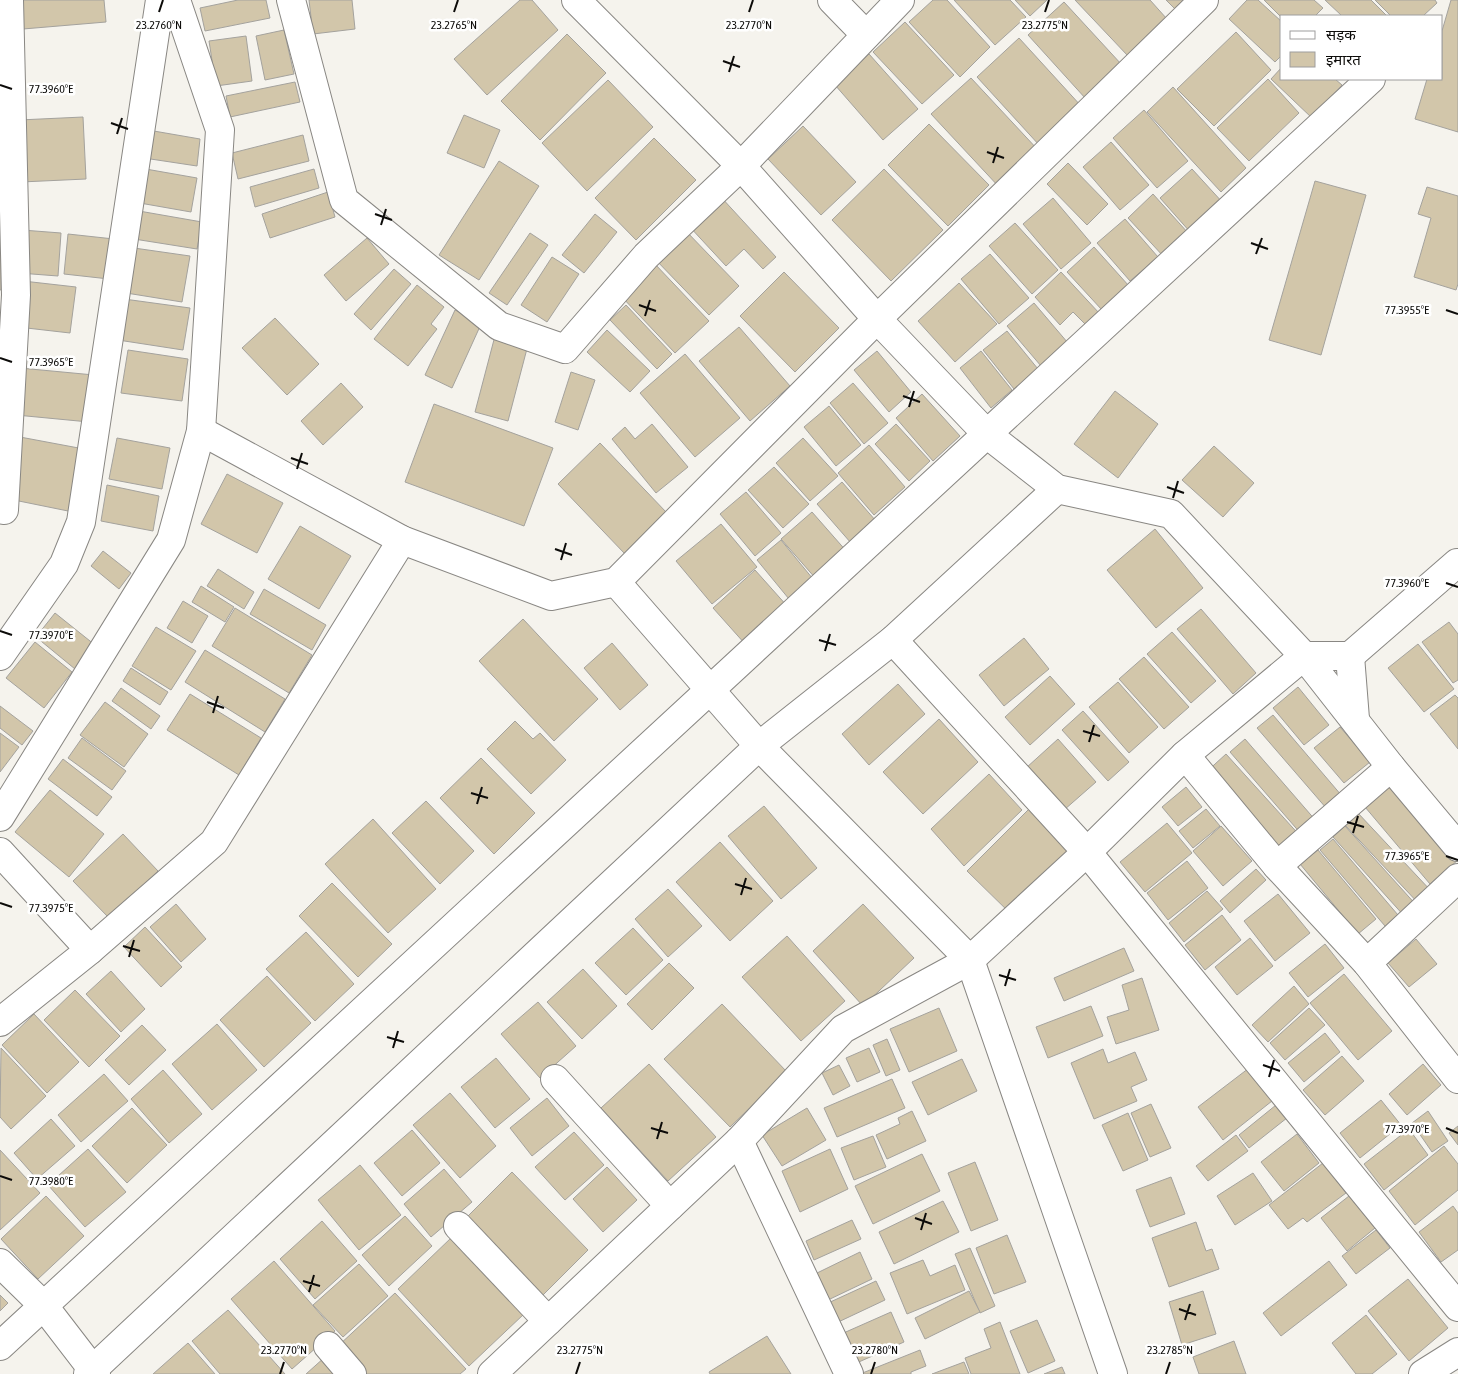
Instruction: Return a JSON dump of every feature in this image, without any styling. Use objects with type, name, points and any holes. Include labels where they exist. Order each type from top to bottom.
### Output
[{"type":"street","points":[[4,510],[8,296],[9,0]]},
{"type":"street","points":[[0,656],[64,564],[81,522],[160,0]]},
{"type":"street","points":[[0,817],[171,540],[201,431],[220,130],[176,0]]},
{"type":"street","points":[[291,0],[344,200],[499,326],[565,349],[646,256],[741,166],[900,0]]},
{"type":"street","points":[[576,0],[741,166],[878,319],[988,435],[1057,489],[1171,514],[1304,656],[1391,767],[1458,847]]},
{"type":"street","points":[[832,0],[866,34]]},
{"type":"street","points":[[201,431],[402,540],[551,596],[616,582],[878,319],[1204,0]]},
{"type":"street","points":[[0,1346],[42,1305],[988,435],[1370,80]]},
{"type":"street","points":[[0,1263],[42,1305],[92,1373],[759,746],[893,640],[1057,489]]},
{"type":"street","points":[[0,1022],[90,950],[214,842],[402,540]]},
{"type":"street","points":[[492,1374],[739,1141],[843,1029],[970,960],[1087,852],[1185,755],[1304,656],[1350,656],[1457,563],[1458,565]]},
{"type":"street","points":[[616,582],[759,746],[970,960],[1113,1374]]},
{"type":"street","points":[[893,640],[1087,852],[1458,1307]]},
{"type":"street","points":[[1350,656],[1354,719]]},
{"type":"street","points":[[1185,755],[1277,866],[1367,963],[1458,1079]]},
{"type":"street","points":[[1277,866],[1391,767]]},
{"type":"street","points":[[0,852],[90,950]]},
{"type":"street","points":[[1367,963],[1458,878]]},
{"type":"street","points":[[555,1079],[670,1206]]},
{"type":"street","points":[[739,1141],[849,1374]]},
{"type":"street","points":[[458,1226],[548,1321]]},
{"type":"street","points":[[328,1346],[352,1374]]},
{"type":"street","points":[[1423,1374],[1458,1352]]},
{"type":"building","points":[[21,0],[104,0],[106,22],[23,29]]},
{"type":"building","points":[[238,0],[266,0],[270,18],[205,31],[200,8]]},
{"type":"building","points":[[309,0],[352,0],[355,29],[313,34]]},
{"type":"building","points":[[520,0],[532,0],[558,30],[487,95],[454,59]]},
{"type":"building","points":[[933,0],[947,0],[990,47],[960,77],[909,22]]},
{"type":"building","points":[[954,0],[1010,0],[1026,17],[995,45]]},
{"type":"building","points":[[1015,0],[1047,0],[1030,16]]},
{"type":"building","points":[[1075,0],[1150,0],[1167,19],[1128,56]]},
{"type":"building","points":[[1166,0],[1193,0],[1180,14]]},
{"type":"building","points":[[1247,0],[1258,0],[1280,20],[1280,57],[1275,62],[1229,19]]},
{"type":"building","points":[[1264,0],[1314,0],[1323,8],[1316,15],[1280,16]]},
{"type":"building","points":[[1325,0],[1371,0],[1386,15],[1341,15]]},
{"type":"building","points":[[1375,0],[1435,0],[1437,3],[1424,15],[1390,15]]},
{"type":"building","points":[[1451,0],[1458,0],[1458,132],[1415,119],[1427,80],[1443,80],[1443,28]]},
{"type":"building","points":[[1064,2],[1122,65],[1086,99],[1028,35]]},
{"type":"building","points":[[905,22],[954,75],[922,104],[873,52]]},
{"type":"building","points":[[284,30],[294,74],[265,80],[256,36]]},
{"type":"building","points":[[1236,32],[1271,70],[1214,126],[1177,89]]},
{"type":"building","points":[[567,34],[606,73],[540,140],[501,101]]},
{"type":"building","points":[[246,36],[252,81],[216,86],[209,41]]},
{"type":"building","points":[[1019,38],[1082,107],[1040,146],[977,77]]},
{"type":"building","points":[[869,54],[918,109],[883,140],[835,85]]},
{"type":"building","points":[[1280,69],[1280,80],[1336,80],[1342,85],[1312,118],[1271,79]]},
{"type":"building","points":[[971,78],[1039,151],[1000,188],[931,114]]},
{"type":"building","points":[[1268,79],[1299,113],[1249,161],[1217,128]]},
{"type":"building","points":[[608,80],[653,127],[587,191],[542,143]]},
{"type":"building","points":[[295,82],[300,102],[230,117],[226,96]]},
{"type":"building","points":[[1173,87],[1246,168],[1221,192],[1147,112]]},
{"type":"building","points":[[1144,110],[1188,161],[1157,188],[1113,138]]},
{"type":"building","points":[[464,115],[500,130],[484,168],[447,153]]},
{"type":"building","points":[[83,117],[86,179],[21,182],[19,120]]},
{"type":"building","points":[[929,124],[989,185],[948,226],[888,165]]},
{"type":"building","points":[[803,126],[856,182],[821,215],[768,159]]},
{"type":"building","points":[[148,130],[200,139],[197,166],[144,158]]},
{"type":"building","points":[[303,135],[309,161],[238,179],[232,153]]},
{"type":"building","points":[[654,138],[696,180],[636,240],[595,198]]},
{"type":"building","points":[[1111,142],[1149,185],[1120,210],[1083,167]]},
{"type":"building","points":[[499,161],[539,186],[479,280],[439,255]]},
{"type":"building","points":[[1068,163],[1108,204],[1087,225],[1047,184]]},
{"type":"building","points":[[140,168],[197,178],[191,212],[134,202]]},
{"type":"building","points":[[314,169],[319,188],[255,207],[250,187]]},
{"type":"building","points":[[884,169],[943,230],[891,281],[832,220]]},
{"type":"building","points":[[1192,169],[1224,204],[1191,233],[1160,198]]},
{"type":"building","points":[[1315,181],[1366,195],[1321,355],[1269,340]]},
{"type":"building","points":[[1427,187],[1458,196],[1458,284],[1456,290],[1414,277],[1431,218],[1418,214]]},
{"type":"building","points":[[328,192],[335,217],[270,238],[262,214]]},
{"type":"building","points":[[1153,194],[1189,234],[1164,257],[1128,218]]},
{"type":"building","points":[[720,196],[776,257],[763,269],[744,249],[726,266],[688,225]]},
{"type":"building","points":[[1053,198],[1091,243],[1061,269],[1023,224]]},
{"type":"building","points":[[139,211],[202,222],[197,249],[134,239]]},
{"type":"building","points":[[595,214],[617,232],[584,273],[562,255]]},
{"type":"building","points":[[1125,219],[1158,257],[1130,281],[1097,243]]},
{"type":"building","points":[[1015,223],[1058,270],[1032,294],[989,246]]},
{"type":"building","points":[[684,229],[739,286],[709,315],[654,258]]},
{"type":"building","points":[[22,230],[61,233],[58,276],[19,273]]},
{"type":"building","points":[[530,233],[548,245],[507,305],[489,293]]},
{"type":"building","points":[[68,234],[114,239],[109,279],[64,274]]},
{"type":"building","points":[[367,238],[389,264],[346,301],[324,275]]},
{"type":"building","points":[[127,247],[190,256],[182,302],[120,292]]},
{"type":"building","points":[[1094,247],[1129,286],[1102,310],[1067,272]]},
{"type":"building","points":[[3,249],[7,289],[0,290],[0,250]]},
{"type":"building","points":[[990,254],[1029,298],[999,324],[961,279]]},
{"type":"building","points":[[552,257],[579,274],[547,322],[521,305]]},
{"type":"building","points":[[654,263],[709,321],[675,353],[620,295]]},
{"type":"building","points":[[394,269],[411,284],[371,330],[354,314]]},
{"type":"building","points":[[784,272],[839,328],[795,372],[740,316]]},
{"type":"building","points":[[1061,272],[1100,314],[1087,326],[1073,312],[1060,325],[1035,297]]},
{"type":"building","points":[[23,281],[76,287],[70,333],[18,327]]},
{"type":"building","points":[[959,283],[997,324],[955,362],[918,321]]},
{"type":"building","points":[[417,285],[444,307],[431,324],[437,329],[408,366],[374,339]]},
{"type":"building","points":[[124,299],[190,308],[183,350],[118,340]]},
{"type":"building","points":[[1034,303],[1068,343],[1041,366],[1007,326]]},
{"type":"building","points":[[626,305],[672,354],[657,369],[610,320]]},
{"type":"building","points":[[455,310],[482,322],[452,388],[425,375]]},
{"type":"building","points":[[275,318],[319,364],[287,395],[242,348]]},
{"type":"building","points":[[739,327],[790,386],[750,421],[699,361]]},
{"type":"building","points":[[607,330],[650,371],[630,392],[587,352]]},
{"type":"building","points":[[1007,331],[1038,369],[1014,389],[983,350]]},
{"type":"building","points":[[496,332],[529,341],[508,421],[475,412]]},
{"type":"building","points":[[128,350],[188,359],[182,401],[121,393]]},
{"type":"building","points":[[877,351],[911,392],[889,412],[854,370]]},
{"type":"building","points":[[981,351],[1012,390],[991,408],[960,368]]},
{"type":"building","points":[[685,354],[740,418],[695,457],[640,393]]},
{"type":"building","points":[[20,368],[94,375],[89,422],[16,415]]},
{"type":"building","points":[[571,372],[595,380],[578,430],[555,422]]},
{"type":"building","points":[[341,383],[363,407],[323,445],[301,421]]},
{"type":"building","points":[[853,383],[888,423],[864,444],[830,403]]},
{"type":"building","points":[[1115,391],[1158,424],[1118,478],[1074,444]]},
{"type":"building","points":[[922,394],[960,436],[933,461],[896,418]]},
{"type":"building","points":[[434,404],[553,448],[524,526],[405,482]]},
{"type":"building","points":[[829,406],[861,445],[836,466],[804,427]]},
{"type":"building","points":[[652,424],[688,467],[656,493],[612,439],[625,427],[635,439]]},
{"type":"building","points":[[896,424],[930,461],[909,481],[875,444]]},
{"type":"building","points":[[20,437],[84,449],[73,512],[9,499]]},
{"type":"building","points":[[117,438],[170,448],[162,489],[109,479]]},
{"type":"building","points":[[803,438],[838,476],[810,501],[776,463]]},
{"type":"building","points":[[600,443],[667,513],[625,554],[558,484]]},
{"type":"building","points":[[869,445],[905,487],[874,515],[838,473]]},
{"type":"building","points":[[1214,446],[1254,483],[1223,517],[1182,480]]},
{"type":"building","points":[[774,467],[809,504],[783,528],[748,490]]},
{"type":"building","points":[[227,474],[283,503],[257,553],[201,524]]},
{"type":"building","points":[[842,482],[876,521],[851,543],[817,504]]},
{"type":"building","points":[[107,485],[159,496],[153,531],[101,521]]},
{"type":"building","points":[[746,492],[781,533],[755,556],[720,514]]},
{"type":"building","points":[[812,512],[848,553],[817,580],[781,539]]},
{"type":"building","points":[[721,524],[757,567],[712,604],[676,561]]},
{"type":"building","points":[[300,526],[351,556],[319,609],[268,579]]},
{"type":"building","points":[[1155,529],[1203,588],[1156,628],[1107,570]]},
{"type":"building","points":[[781,540],[813,579],[789,599],[757,560]]},
{"type":"building","points":[[103,551],[131,573],[119,589],[91,566]]},
{"type":"building","points":[[218,569],[254,592],[244,609],[207,586]]},
{"type":"building","points":[[755,570],[788,607],[746,645],[713,608]]},
{"type":"building","points":[[201,586],[234,607],[225,622],[192,602]]},
{"type":"building","points":[[264,589],[326,625],[312,650],[250,614]]},
{"type":"building","points":[[183,601],[208,616],[192,643],[167,628]]},
{"type":"building","points":[[235,608],[312,655],[289,693],[212,646]]},
{"type":"building","points":[[1201,609],[1256,673],[1233,694],[1177,629]]},
{"type":"building","points":[[55,613],[95,645],[75,669],[36,637]]},
{"type":"building","points":[[523,619],[598,699],[554,741],[479,661]]},
{"type":"building","points":[[1449,622],[1458,634],[1458,680],[1453,683],[1422,642]]},
{"type":"building","points":[[156,627],[196,651],[171,690],[132,666]]},
{"type":"building","points":[[1172,632],[1216,681],[1191,703],[1147,654]]},
{"type":"building","points":[[1024,638],[1049,669],[1004,706],[979,675]]},
{"type":"building","points":[[35,642],[72,672],[44,708],[6,678]]},
{"type":"building","points":[[612,643],[648,685],[620,710],[584,668]]},
{"type":"building","points":[[1418,644],[1454,689],[1424,712],[1388,668]]},
{"type":"building","points":[[205,650],[285,699],[265,732],[185,682]]},
{"type":"building","points":[[1144,657],[1189,707],[1164,729],[1119,679]]},
{"type":"building","points":[[131,668],[168,692],[160,705],[123,681]]},
{"type":"building","points":[[1050,676],[1075,704],[1030,745],[1005,717]]},
{"type":"building","points":[[1118,682],[1158,727],[1129,753],[1089,707]]},
{"type":"building","points":[[898,684],[925,714],[869,765],[842,734]]},
{"type":"building","points":[[1298,687],[1329,725],[1304,745],[1273,708]]},
{"type":"building","points":[[121,688],[160,716],[151,729],[112,701]]},
{"type":"building","points":[[190,694],[261,738],[239,775],[167,730]]},
{"type":"building","points":[[1455,695],[1458,698],[1458,749],[1430,714]]},
{"type":"building","points":[[105,702],[148,734],[124,767],[80,735]]},
{"type":"building","points":[[0,706],[33,731],[22,745],[0,728]]},
{"type":"building","points":[[1083,711],[1129,762],[1108,781],[1062,730]]},
{"type":"building","points":[[1273,715],[1342,796],[1327,809],[1257,728]]},
{"type":"building","points":[[939,719],[978,762],[923,814],[883,772]]},
{"type":"building","points":[[515,721],[533,739],[540,733],[566,760],[531,794],[487,749]]},
{"type":"building","points":[[1340,727],[1370,762],[1344,783],[1314,748]]},
{"type":"building","points":[[0,733],[19,747],[0,772]]},
{"type":"building","points":[[82,738],[126,771],[112,790],[68,758]]},
{"type":"building","points":[[1058,739],[1096,782],[1064,810],[1026,768]]},
{"type":"building","points":[[1245,739],[1317,822],[1302,835],[1230,752]]},
{"type":"building","points":[[1226,754],[1302,838],[1279,859],[1203,775]]},
{"type":"building","points":[[481,758],[535,813],[494,854],[440,798]]},
{"type":"building","points":[[63,759],[112,797],[97,816],[48,779]]},
{"type":"building","points":[[989,774],[1022,810],[964,866],[931,829]]},
{"type":"building","points":[[1393,783],[1458,860],[1430,884],[1365,807]]},
{"type":"building","points":[[1186,787],[1202,807],[1178,826],[1162,807]]},
{"type":"building","points":[[50,790],[104,834],[69,877],[15,832]]},
{"type":"building","points":[[426,801],[474,851],[440,884],[392,833]]},
{"type":"building","points":[[764,806],[817,868],[781,899],[728,836]]},
{"type":"building","points":[[1029,809],[1074,855],[1013,916],[967,871]]},
{"type":"building","points":[[1206,809],[1220,826],[1193,848],[1179,831]]},
{"type":"building","points":[[1357,812],[1433,893],[1420,905],[1344,824]]},
{"type":"building","points":[[373,819],[436,889],[388,933],[325,864]]},
{"type":"building","points":[[1167,823],[1192,853],[1145,892],[1120,862]]},
{"type":"building","points":[[1221,826],[1252,861],[1223,886],[1193,851]]},
{"type":"building","points":[[1345,826],[1418,907],[1406,918],[1333,837]]},
{"type":"building","points":[[123,834],[158,871],[109,918],[73,881]]},
{"type":"building","points":[[1333,839],[1404,922],[1391,933],[1320,850]]},
{"type":"building","points":[[720,842],[773,901],[730,941],[676,882]]},
{"type":"building","points":[[1318,850],[1376,919],[1358,934],[1300,864]]},
{"type":"building","points":[[1187,861],[1208,888],[1168,920],[1147,893]]},
{"type":"building","points":[[1256,869],[1266,880],[1230,913],[1220,901]]},
{"type":"building","points":[[332,883],[392,944],[358,977],[299,916]]},
{"type":"building","points":[[668,889],[702,926],[668,957],[635,919]]},
{"type":"building","points":[[1207,891],[1223,909],[1184,942],[1169,923]]},
{"type":"building","points":[[1278,894],[1310,933],[1275,961],[1244,921]]},
{"type":"building","points":[[176,904],[206,939],[181,962],[150,927]]},
{"type":"building","points":[[863,904],[914,958],[863,1006],[813,951]]},
{"type":"building","points":[[1222,915],[1241,940],[1205,970],[1185,945]]},
{"type":"building","points":[[145,927],[182,967],[161,987],[124,947]]},
{"type":"building","points":[[633,928],[663,960],[626,995],[595,963]]},
{"type":"building","points":[[306,932],[354,984],[315,1021],[266,969]]},
{"type":"building","points":[[787,936],[845,1001],[801,1041],[742,977]]},
{"type":"building","points":[[1250,938],[1273,966],[1237,995],[1215,967]]},
{"type":"building","points":[[1416,939],[1437,964],[1409,987],[1388,963]]},
{"type":"building","points":[[1325,944],[1344,968],[1308,997],[1289,973]]},
{"type":"building","points":[[1124,948],[1134,971],[1064,1001],[1054,978]]},
{"type":"building","points":[[669,963],[694,988],[652,1030],[627,1004]]},
{"type":"building","points":[[583,969],[617,1006],[582,1039],[547,1002]]},
{"type":"building","points":[[111,971],[145,1009],[121,1032],[86,994]]},
{"type":"building","points":[[1344,974],[1392,1031],[1358,1060],[1310,1003]]},
{"type":"building","points":[[267,976],[311,1023],[264,1067],[220,1020]]},
{"type":"building","points":[[1142,978],[1159,1030],[1116,1044],[1107,1017],[1129,1010],[1122,985]]},
{"type":"building","points":[[1294,986],[1309,1004],[1268,1042],[1252,1025]]},
{"type":"building","points":[[75,990],[120,1036],[89,1067],[44,1020]]},
{"type":"building","points":[[538,1002],[576,1046],[540,1078],[501,1034]]},
{"type":"building","points":[[722,1004],[787,1072],[730,1127],[664,1059]]},
{"type":"building","points":[[1091,1006],[1103,1036],[1048,1058],[1036,1027]]},
{"type":"building","points":[[939,1008],[957,1051],[909,1072],[890,1029]]},
{"type":"building","points":[[1309,1008],[1325,1025],[1285,1060],[1270,1043]]},
{"type":"building","points":[[34,1014],[79,1062],[47,1093],[2,1045]]},
{"type":"building","points":[[217,1024],[257,1070],[212,1110],[172,1064]]},
{"type":"building","points":[[142,1025],[166,1050],[129,1085],[105,1060]]},
{"type":"building","points":[[1325,1033],[1340,1052],[1304,1082],[1288,1063]]},
{"type":"building","points":[[887,1039],[900,1070],[886,1076],[873,1045]]},
{"type":"building","points":[[1,1048],[46,1096],[11,1129],[0,1117]]},
{"type":"building","points":[[869,1048],[880,1072],[857,1082],[846,1058]]},
{"type":"building","points":[[1103,1049],[1108,1063],[1135,1052],[1147,1080],[1131,1087],[1137,1101],[1094,1119],[1071,1063]]},
{"type":"building","points":[[1342,1056],[1364,1081],[1325,1115],[1303,1090]]},
{"type":"building","points":[[496,1058],[530,1099],[495,1128],[461,1087]]},
{"type":"building","points":[[962,1059],[977,1091],[928,1115],[912,1082]]},
{"type":"building","points":[[649,1064],[716,1137],[668,1181],[601,1108]]},
{"type":"building","points":[[1423,1064],[1441,1085],[1407,1115],[1389,1094]]},
{"type":"building","points":[[839,1065],[850,1086],[833,1095],[822,1073]]},
{"type":"building","points":[[1253,1065],[1277,1097],[1223,1140],[1198,1107]]},
{"type":"building","points":[[163,1070],[202,1114],[169,1143],[131,1099]]},
{"type":"building","points":[[104,1074],[128,1101],[81,1142],[58,1115]]},
{"type":"building","points":[[892,1079],[905,1108],[837,1137],[824,1108]]},
{"type":"building","points":[[450,1093],[496,1146],[460,1178],[413,1125]]},
{"type":"building","points":[[547,1098],[569,1126],[532,1156],[510,1128]]},
{"type":"building","points":[[1381,1100],[1401,1125],[1360,1158],[1340,1133]]},
{"type":"building","points":[[1281,1101],[1292,1114],[1249,1148],[1239,1135]]},
{"type":"building","points":[[1151,1104],[1171,1148],[1150,1157],[1131,1113]]},
{"type":"building","points":[[132,1108],[167,1145],[127,1183],[92,1146]]},
{"type":"building","points":[[807,1108],[826,1140],[782,1166],[762,1135]]},
{"type":"building","points":[[912,1111],[926,1141],[887,1159],[876,1135],[900,1124],[898,1118]]},
{"type":"building","points":[[1428,1111],[1448,1141],[1432,1152],[1412,1123]]},
{"type":"building","points":[[1128,1113],[1148,1160],[1123,1171],[1102,1125]]},
{"type":"building","points":[[51,1119],[75,1146],[37,1179],[14,1153]]},
{"type":"building","points":[[1458,1126],[1458,1145],[1449,1133]]},
{"type":"building","points":[[1409,1129],[1428,1155],[1384,1190],[1364,1164]]},
{"type":"building","points":[[412,1130],[440,1163],[402,1196],[374,1163]]},
{"type":"building","points":[[574,1132],[604,1165],[565,1200],[535,1167]]},
{"type":"building","points":[[1297,1134],[1319,1163],[1284,1191],[1261,1162]]},
{"type":"building","points":[[1236,1135],[1248,1151],[1208,1181],[1196,1166]]},
{"type":"building","points":[[873,1136],[886,1167],[854,1180],[841,1148]]},
{"type":"building","points":[[1444,1146],[1458,1164],[1458,1190],[1415,1225],[1389,1191]]},
{"type":"building","points":[[88,1149],[126,1192],[85,1227],[48,1185]]},
{"type":"building","points":[[830,1149],[848,1189],[800,1212],[782,1171]]},
{"type":"building","points":[[0,1150],[40,1193],[0,1230]]},
{"type":"building","points":[[922,1154],[940,1191],[873,1224],[855,1186]]},
{"type":"building","points":[[975,1162],[998,1220],[971,1231],[948,1173]]},
{"type":"building","points":[[1323,1163],[1346,1193],[1307,1222],[1303,1218],[1288,1229],[1269,1205]]},
{"type":"building","points":[[360,1165],[401,1215],[359,1250],[318,1200]]},
{"type":"building","points":[[607,1167],[637,1200],[603,1232],[573,1199]]},
{"type":"building","points":[[444,1169],[472,1202],[431,1237],[404,1204]]},
{"type":"building","points":[[512,1172],[588,1250],[540,1298],[464,1220]]},
{"type":"building","points":[[1253,1173],[1272,1201],[1235,1225],[1217,1196]]},
{"type":"building","points":[[1171,1177],[1185,1214],[1150,1227],[1136,1190]]},
{"type":"building","points":[[46,1196],[84,1236],[38,1279],[1,1239]]},
{"type":"building","points":[[1349,1196],[1375,1228],[1347,1251],[1321,1218]]},
{"type":"building","points":[[943,1201],[959,1232],[894,1264],[879,1232]]},
{"type":"building","points":[[1453,1206],[1458,1213],[1458,1250],[1441,1262],[1419,1232]]},
{"type":"building","points":[[405,1216],[432,1246],[389,1286],[362,1255]]},
{"type":"building","points":[[852,1220],[861,1239],[814,1260],[806,1241]]},
{"type":"building","points":[[322,1221],[357,1261],[315,1299],[280,1259]]},
{"type":"building","points":[[1196,1222],[1206,1251],[1212,1249],[1219,1269],[1169,1287],[1152,1238]]},
{"type":"building","points":[[1376,1230],[1390,1248],[1356,1274],[1342,1256]]},
{"type":"building","points":[[1007,1235],[1026,1282],[994,1294],[976,1248]]},
{"type":"building","points":[[452,1237],[524,1314],[469,1366],[398,1289]]},
{"type":"building","points":[[970,1248],[995,1306],[980,1313],[955,1254]]},
{"type":"building","points":[[860,1252],[872,1279],[828,1300],[815,1274]]},
{"type":"building","points":[[923,1260],[930,1276],[955,1265],[965,1290],[907,1314],[890,1273]]},
{"type":"building","points":[[274,1261],[335,1331],[292,1369],[231,1299]]},
{"type":"building","points":[[1329,1261],[1347,1285],[1281,1336],[1263,1313]]},
{"type":"building","points":[[359,1264],[388,1296],[343,1337],[313,1305]]},
{"type":"building","points":[[1408,1279],[1448,1328],[1409,1361],[1368,1311]]},
{"type":"building","points":[[876,1281],[885,1300],[834,1324],[826,1304]]},
{"type":"building","points":[[969,1291],[980,1312],[925,1339],[915,1318]]},
{"type":"building","points":[[1203,1291],[1216,1334],[1182,1345],[1169,1302]]},
{"type":"building","points":[[395,1293],[466,1369],[460,1374],[364,1374],[338,1346]]},
{"type":"building","points":[[0,1295],[8,1303],[0,1311]]},
{"type":"building","points":[[228,1310],[285,1374],[220,1374],[192,1341]]},
{"type":"building","points":[[891,1312],[904,1342],[852,1365],[839,1335]]},
{"type":"building","points":[[1366,1315],[1397,1354],[1372,1374],[1356,1374],[1332,1343]]},
{"type":"building","points":[[1037,1320],[1055,1361],[1028,1373],[1010,1331]]},
{"type":"building","points":[[1000,1322],[1020,1374],[971,1374],[965,1358],[991,1348],[984,1329]]},
{"type":"building","points":[[767,1336],[791,1374],[710,1374],[709,1372]]},
{"type":"building","points":[[1234,1341],[1246,1374],[1199,1374],[1193,1357]]},
{"type":"building","points":[[188,1343],[215,1374],[153,1374]]},
{"type":"building","points":[[920,1350],[926,1366],[911,1372],[911,1374],[860,1374]]},
{"type":"building","points":[[325,1357],[340,1374],[306,1374]]},
{"type":"building","points":[[964,1362],[969,1374],[932,1374]]},
{"type":"building","points":[[1062,1367],[1065,1374],[1044,1374]]}]
